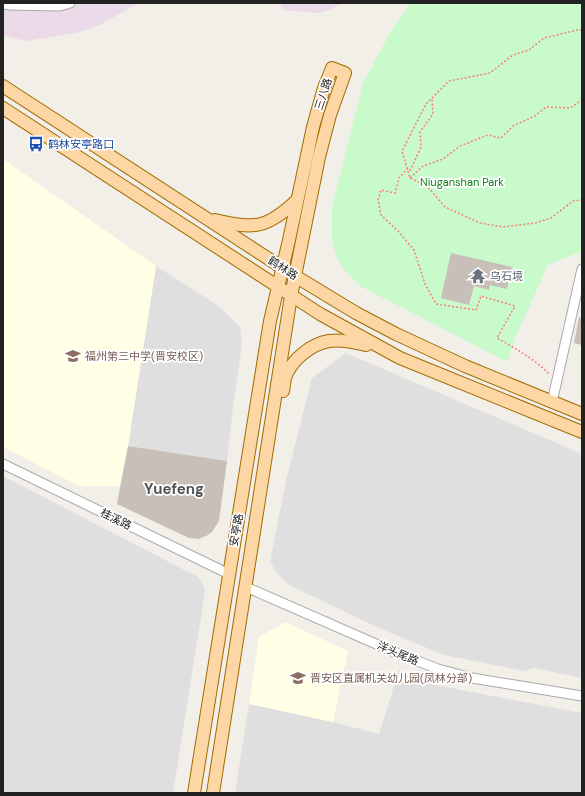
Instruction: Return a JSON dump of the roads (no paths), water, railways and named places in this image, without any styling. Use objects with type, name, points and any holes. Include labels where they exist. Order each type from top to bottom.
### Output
[{"type":"main road","name":"三八路","points":[[283,268],[313,127],[324,88],[332,68],[345,74],[330,115],[319,157],[295,276]]},
{"type":"main road","name":"鹤林路","points":[[3,86],[295,276],[356,313],[396,334],[465,366],[582,414]]},
{"type":"main road","name":"鹤林路","points":[[3,108],[325,317],[379,347],[419,366],[582,432]]},
{"type":"main road","points":[[203,216],[223,222],[241,225],[262,224],[282,214],[297,200]]},
{"type":"main road","name":"安亭路","points":[[194,793],[270,321],[283,268]]},
{"type":"main road","name":"安亭路","points":[[213,793],[295,276]]},
{"type":"main road","points":[[264,467],[272,452],[285,378],[300,356],[310,349],[328,341],[353,342],[379,347]]},
{"type":"street","points":[[3,4],[60,6],[70,3]]},
{"type":"street","points":[[552,402],[582,269]]},
{"type":"street","name":"桂溪路","points":[[3,464],[229,574]]},
{"type":"street","name":"洋头尾路","points":[[246,587],[392,651],[438,669],[472,678],[582,696]]},
{"type":"place","name":"鹤林安亭路口","points":[[36,144]]},
{"type":"place","name":"乌石境","points":[[478,276]]},
{"type":"place","name":"福州第三中学(晋安校区)","points":[[73,356]]},
{"type":"place","name":"晋安区直属机关幼儿园(凤林分部)","points":[[298,678]]},
{"type":"district","name":"Yuefeng","points":[[174,489]]},
{"type":"park label","name":"Niuganshan Park","points":[[462,182]]}]
